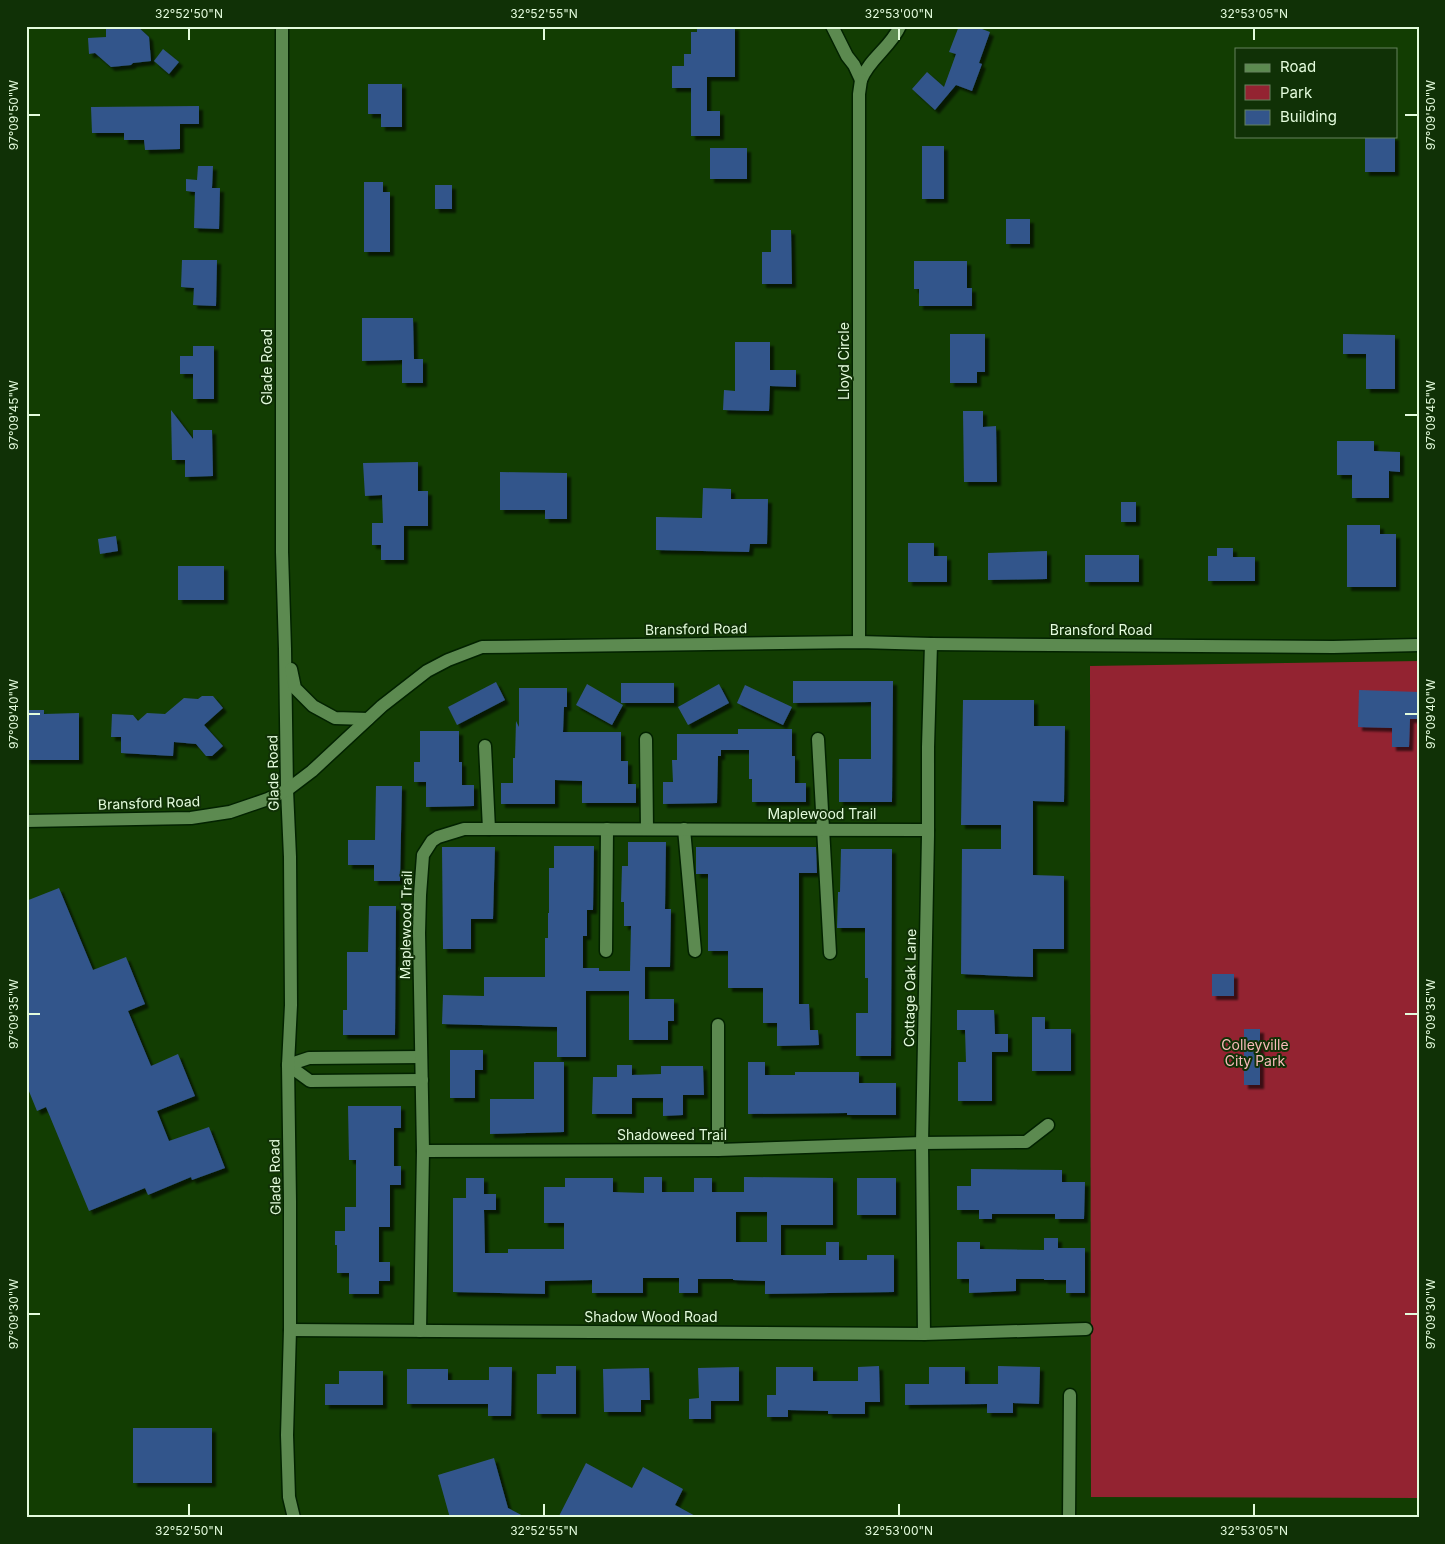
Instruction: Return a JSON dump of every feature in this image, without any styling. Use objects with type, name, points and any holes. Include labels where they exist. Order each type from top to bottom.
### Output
[{"type":"street","name":"Glade Road","points":[[282,26],[282,552],[290,857],[291,1005],[288,1065],[290,1330],[287,1435],[289,1497],[294,1518]]},
{"type":"street","points":[[832,26],[861,80]]},
{"type":"street","name":"Lloyd Circle","points":[[859,642],[859,94],[861,80],[871,61],[900,26]]},
{"type":"street","name":"Bransford Road","points":[[26,821],[191,818],[230,812],[268,799],[287,790],[312,771],[382,706],[427,671],[448,660],[482,647],[859,642],[1333,647],[1419,645]]},
{"type":"street","name":"Cottage Oak Lane","points":[[924,1334],[922,1143],[931,644]]},
{"type":"street","points":[[285,649],[295,688],[313,706],[335,718],[368,720]]},
{"type":"street","points":[[646,739],[647,829]]},
{"type":"street","points":[[818,739],[830,953]]},
{"type":"street","points":[[485,746],[489,829]]},
{"type":"street","name":"Maplewood Trail","points":[[420,1331],[423,1151],[419,933],[423,855],[432,841],[438,837],[464,829],[928,830]]},
{"type":"street","points":[[606,951],[607,829]]},
{"type":"street","points":[[684,829],[695,951]]},
{"type":"street","points":[[718,1025],[718,1150]]},
{"type":"street","points":[[288,1065],[309,1058],[421,1057]]},
{"type":"street","points":[[288,1065],[310,1081],[422,1080]]},
{"type":"street","name":"Shadoweed Trail","points":[[423,1151],[718,1150],[922,1143],[1026,1142],[1048,1125]]},
{"type":"street","name":"Shadow Wood Road","points":[[290,1330],[924,1334],[1086,1329]]},
{"type":"street","points":[[1069,1518],[1070,1396]]},
{"type":"green space","name":"Colleyville City Park","points":[[1419,661],[1419,1498],[1091,1497],[1090,666]]},
{"type":"building","points":[[106,26],[137,26],[149,37],[151,61],[111,67],[95,53],[89,54],[88,38],[106,37]]},
{"type":"building","points":[[697,26],[735,26],[735,77],[707,77],[707,111],[720,111],[720,136],[691,136],[691,88],[672,88],[672,66],[684,66],[684,54],[691,54],[691,32],[697,32]]},
{"type":"building","points":[[959,26],[974,26],[990,32],[979,63],[982,64],[972,91],[956,85],[935,110],[912,89],[927,72],[944,87],[956,54],[949,52]]},
{"type":"building","points":[[163,49],[179,62],[169,74],[154,61]]},
{"type":"building","points":[[368,84],[402,84],[402,127],[381,127],[381,114],[368,114]]},
{"type":"building","points":[[199,106],[199,124],[180,124],[180,149],[145,150],[144,140],[124,140],[124,133],[92,133],[91,107]]},
{"type":"building","points":[[1365,138],[1395,138],[1395,172],[1365,172]]},
{"type":"building","points":[[922,146],[944,146],[944,199],[922,199]]},
{"type":"building","points":[[710,148],[747,148],[747,179],[710,179]]},
{"type":"building","points":[[198,166],[213,166],[212,188],[220,188],[219,229],[194,228],[195,192],[186,191],[186,179],[197,180]]},
{"type":"building","points":[[364,182],[383,182],[383,192],[390,192],[390,252],[364,252]]},
{"type":"building","points":[[435,185],[452,185],[452,209],[435,209]]},
{"type":"building","points":[[1006,219],[1030,219],[1030,244],[1006,244]]},
{"type":"building","points":[[771,230],[791,230],[792,284],[762,284],[762,252],[771,252]]},
{"type":"building","points":[[182,260],[217,260],[216,306],[193,305],[194,288],[181,287]]},
{"type":"building","points":[[914,261],[967,261],[967,288],[972,288],[972,306],[919,306],[919,289],[914,289]]},
{"type":"building","points":[[362,318],[413,318],[414,359],[423,359],[423,383],[402,383],[402,360],[362,361]]},
{"type":"building","points":[[950,334],[985,334],[985,372],[977,372],[977,383],[950,383]]},
{"type":"building","points":[[1343,334],[1395,335],[1395,389],[1366,389],[1366,354],[1343,354]]},
{"type":"building","points":[[735,342],[770,342],[770,370],[796,370],[796,387],[770,386],[769,411],[723,410],[724,390],[735,391]]},
{"type":"building","points":[[193,346],[214,346],[214,399],[193,399],[193,374],[180,374],[180,356],[193,356]]},
{"type":"building","points":[[171,410],[193,439],[193,430],[212,430],[213,476],[185,477],[185,460],[172,460]]},
{"type":"building","points":[[963,411],[983,411],[983,427],[996,426],[997,482],[964,482]]},
{"type":"building","points":[[1337,441],[1374,441],[1374,451],[1400,452],[1400,472],[1389,471],[1389,498],[1352,498],[1352,475],[1337,475]]},
{"type":"building","points":[[418,462],[418,491],[428,491],[428,526],[404,526],[404,560],[381,560],[381,545],[372,545],[372,523],[383,523],[382,495],[365,496],[363,463]]},
{"type":"building","points":[[500,472],[567,473],[567,519],[545,519],[545,510],[500,510]]},
{"type":"building","points":[[703,488],[731,489],[731,499],[768,499],[767,544],[750,544],[749,552],[656,550],[656,517],[702,518]]},
{"type":"building","points":[[1121,502],[1136,502],[1136,522],[1121,522]]},
{"type":"building","points":[[1347,525],[1380,525],[1380,534],[1396,534],[1396,587],[1347,587]]},
{"type":"building","points":[[116,536],[118,551],[100,554],[98,539]]},
{"type":"building","points":[[908,543],[934,543],[934,556],[947,556],[947,582],[908,582]]},
{"type":"building","points":[[1217,548],[1233,548],[1233,557],[1255,557],[1255,581],[1208,581],[1208,556],[1217,556]]},
{"type":"building","points":[[1047,551],[1047,579],[988,580],[988,553]]},
{"type":"building","points":[[1085,555],[1139,555],[1139,582],[1085,582]]},
{"type":"building","points":[[178,566],[224,566],[224,600],[178,600]]},
{"type":"building","points":[[793,681],[893,681],[892,802],[839,802],[839,759],[871,759],[871,702],[793,703]]},
{"type":"building","points":[[496,682],[505,700],[457,725],[448,707]]},
{"type":"building","points":[[621,683],[674,683],[674,703],[621,703]]},
{"type":"building","points":[[587,684],[623,705],[612,725],[576,705]]},
{"type":"building","points":[[719,684],[729,703],[688,725],[678,707]]},
{"type":"building","points":[[745,685],[792,707],[783,725],[737,703]]},
{"type":"building","points":[[519,688],[567,688],[567,707],[564,707],[563,732],[621,732],[621,761],[628,761],[628,784],[636,784],[636,803],[582,803],[582,781],[555,780],[555,804],[501,804],[501,783],[513,783],[516,721],[519,727]]},
{"type":"building","points":[[1359,690],[1419,692],[1419,719],[1410,719],[1409,747],[1392,747],[1392,728],[1358,727]]},
{"type":"building","points":[[202,696],[213,696],[223,708],[204,725],[223,746],[212,756],[206,756],[196,744],[174,742],[173,756],[121,753],[121,737],[111,737],[112,714],[133,715],[138,721],[147,713],[165,714],[184,698],[198,699]]},
{"type":"building","points":[[963,700],[1034,700],[1034,726],[1065,726],[1064,802],[1033,801],[1033,875],[1064,876],[1064,949],[1033,949],[1033,977],[961,974],[962,849],[1001,849],[1001,825],[961,825]]},
{"type":"building","points":[[26,710],[44,710],[44,714],[79,713],[79,760],[26,760]]},
{"type":"building","points":[[738,729],[792,729],[795,783],[806,783],[806,802],[752,802],[752,779],[749,779],[749,750],[721,750],[721,756],[718,756],[717,803],[663,804],[663,782],[673,782],[672,760],[677,760],[677,734],[738,734]]},
{"type":"building","points":[[420,731],[459,731],[459,762],[462,762],[462,785],[474,785],[474,806],[426,807],[426,782],[414,782],[414,762],[420,762]]},
{"type":"building","points":[[376,786],[402,786],[400,881],[374,881],[374,865],[348,865],[348,840],[375,840]]},
{"type":"building","points":[[628,842],[666,842],[665,909],[671,909],[670,967],[645,967],[645,999],[674,999],[674,1021],[668,1021],[668,1040],[629,1040],[629,991],[586,991],[586,1057],[557,1057],[557,1027],[442,1024],[443,995],[484,996],[484,977],[545,977],[545,938],[548,938],[549,913],[549,868],[554,868],[554,846],[594,846],[593,910],[587,910],[587,936],[583,936],[583,968],[599,968],[599,971],[630,971],[631,926],[624,926],[624,902],[621,902],[622,866],[628,866]]},
{"type":"building","points":[[442,847],[495,847],[493,919],[471,919],[471,949],[443,949]]},
{"type":"building","points":[[696,847],[816,847],[817,873],[799,873],[799,1004],[809,1004],[810,1030],[818,1030],[819,1045],[777,1046],[777,1023],[763,1023],[763,988],[728,988],[728,951],[708,951],[708,874],[696,874]]},
{"type":"building","points":[[841,849],[892,849],[891,1056],[856,1056],[856,1013],[868,1013],[868,978],[865,978],[865,928],[837,928]]},
{"type":"building","points":[[59,888],[93,970],[126,957],[145,1004],[128,1011],[151,1066],[178,1054],[195,1096],[157,1111],[169,1141],[209,1127],[225,1168],[192,1180],[191,1177],[148,1195],[145,1188],[89,1211],[46,1107],[37,1111],[26,1084],[26,901]]},
{"type":"building","points":[[369,906],[396,906],[395,1035],[343,1035],[343,1010],[347,1010],[347,952],[368,952]]},
{"type":"building","points":[[1212,974],[1234,974],[1234,996],[1212,996]]},
{"type":"building","points":[[957,1010],[994,1010],[995,1034],[1008,1034],[1008,1052],[992,1052],[992,1101],[958,1101],[958,1062],[966,1062],[965,1030],[957,1030]]},
{"type":"building","points":[[1032,1017],[1045,1017],[1045,1029],[1071,1029],[1071,1071],[1032,1071]]},
{"type":"building","points":[[1244,1029],[1260,1029],[1260,1085],[1244,1085]]},
{"type":"building","points":[[450,1050],[483,1050],[483,1070],[475,1070],[475,1098],[450,1098]]},
{"type":"building","points":[[534,1062],[564,1062],[564,1132],[490,1134],[490,1099],[534,1099]]},
{"type":"building","points":[[748,1062],[765,1062],[765,1075],[795,1075],[795,1072],[859,1072],[859,1083],[896,1083],[896,1115],[847,1115],[847,1113],[748,1114]]},
{"type":"building","points":[[617,1065],[632,1065],[632,1075],[661,1074],[661,1066],[703,1066],[704,1095],[683,1095],[683,1115],[663,1116],[663,1098],[632,1098],[632,1114],[592,1114],[593,1077],[617,1077]]},
{"type":"building","points":[[348,1106],[401,1106],[401,1128],[394,1128],[394,1166],[401,1166],[401,1185],[390,1185],[390,1227],[379,1227],[379,1262],[390,1262],[390,1281],[379,1281],[379,1294],[349,1294],[349,1273],[337,1273],[335,1231],[345,1231],[345,1207],[356,1207],[356,1160],[349,1160]]},
{"type":"building","points":[[971,1169],[1062,1170],[1062,1182],[1085,1182],[1084,1219],[1055,1219],[1055,1214],[992,1214],[992,1219],[979,1219],[979,1210],[957,1210],[957,1186],[971,1186]]},
{"type":"building","points":[[644,1177],[662,1177],[662,1192],[694,1192],[694,1178],[712,1178],[712,1192],[744,1192],[744,1177],[833,1178],[833,1225],[781,1225],[781,1255],[826,1255],[826,1242],[839,1242],[839,1260],[867,1260],[867,1255],[894,1255],[894,1292],[765,1294],[765,1281],[698,1279],[698,1293],[679,1293],[679,1278],[643,1278],[643,1293],[592,1293],[592,1280],[545,1281],[545,1294],[453,1292],[453,1198],[466,1198],[466,1178],[484,1178],[484,1194],[496,1194],[496,1210],[484,1210],[485,1253],[508,1253],[508,1249],[564,1249],[564,1223],[544,1223],[544,1187],[565,1187],[565,1178],[613,1178],[613,1192],[644,1193]],"holes":[[[736,1212],[767,1212],[767,1242],[736,1242]]]},
{"type":"building","points":[[857,1178],[896,1178],[896,1215],[857,1215]]},
{"type":"building","points":[[1044,1238],[1058,1238],[1058,1248],[1085,1248],[1085,1293],[1066,1293],[1066,1280],[1016,1279],[1016,1291],[969,1293],[969,1279],[957,1279],[957,1242],[980,1242],[980,1249],[1044,1250]]},
{"type":"building","points":[[556,1366],[576,1366],[576,1414],[537,1414],[537,1374],[556,1374]]},
{"type":"building","points":[[879,1366],[880,1402],[865,1402],[865,1414],[828,1414],[828,1411],[788,1410],[788,1417],[767,1417],[767,1395],[776,1395],[776,1367],[813,1367],[813,1381],[858,1381],[858,1367]]},
{"type":"building","points":[[998,1366],[1040,1367],[1039,1404],[1013,1403],[1013,1413],[987,1413],[987,1404],[905,1405],[905,1384],[929,1384],[929,1367],[965,1367],[965,1384],[998,1384]]},
{"type":"building","points":[[489,1367],[512,1367],[511,1416],[488,1416],[488,1404],[407,1404],[407,1369],[448,1369],[448,1380],[489,1380]]},
{"type":"building","points":[[739,1367],[739,1401],[711,1401],[711,1419],[689,1419],[689,1399],[699,1398],[698,1368]]},
{"type":"building","points":[[649,1368],[650,1400],[641,1400],[641,1412],[604,1412],[603,1369]]},
{"type":"building","points":[[339,1371],[383,1371],[383,1405],[325,1405],[325,1384],[339,1384]]},
{"type":"building","points":[[133,1428],[212,1428],[212,1483],[133,1483]]},
{"type":"building","points":[[494,1458],[508,1508],[527,1518],[450,1518],[438,1475]]},
{"type":"building","points":[[586,1463],[632,1488],[643,1467],[683,1489],[675,1505],[699,1518],[558,1518]]}]
